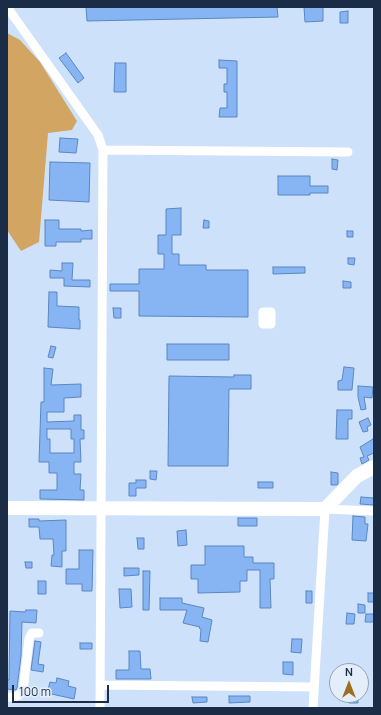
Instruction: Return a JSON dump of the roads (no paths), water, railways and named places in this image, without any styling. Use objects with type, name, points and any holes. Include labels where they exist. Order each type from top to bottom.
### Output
[{"type":"highway","points":[[7,508],[325,509],[357,476],[374,467]]},
{"type":"street","points":[[7,7],[98,135],[103,150],[100,708]]},
{"type":"street","points":[[103,150],[348,152]]},
{"type":"street","points":[[313,708],[325,509],[374,511]]},
{"type":"street","points":[[7,697],[14,697],[23,691],[29,639],[32,633],[39,633]]},
{"type":"street","points":[[100,685],[314,687]]}]
